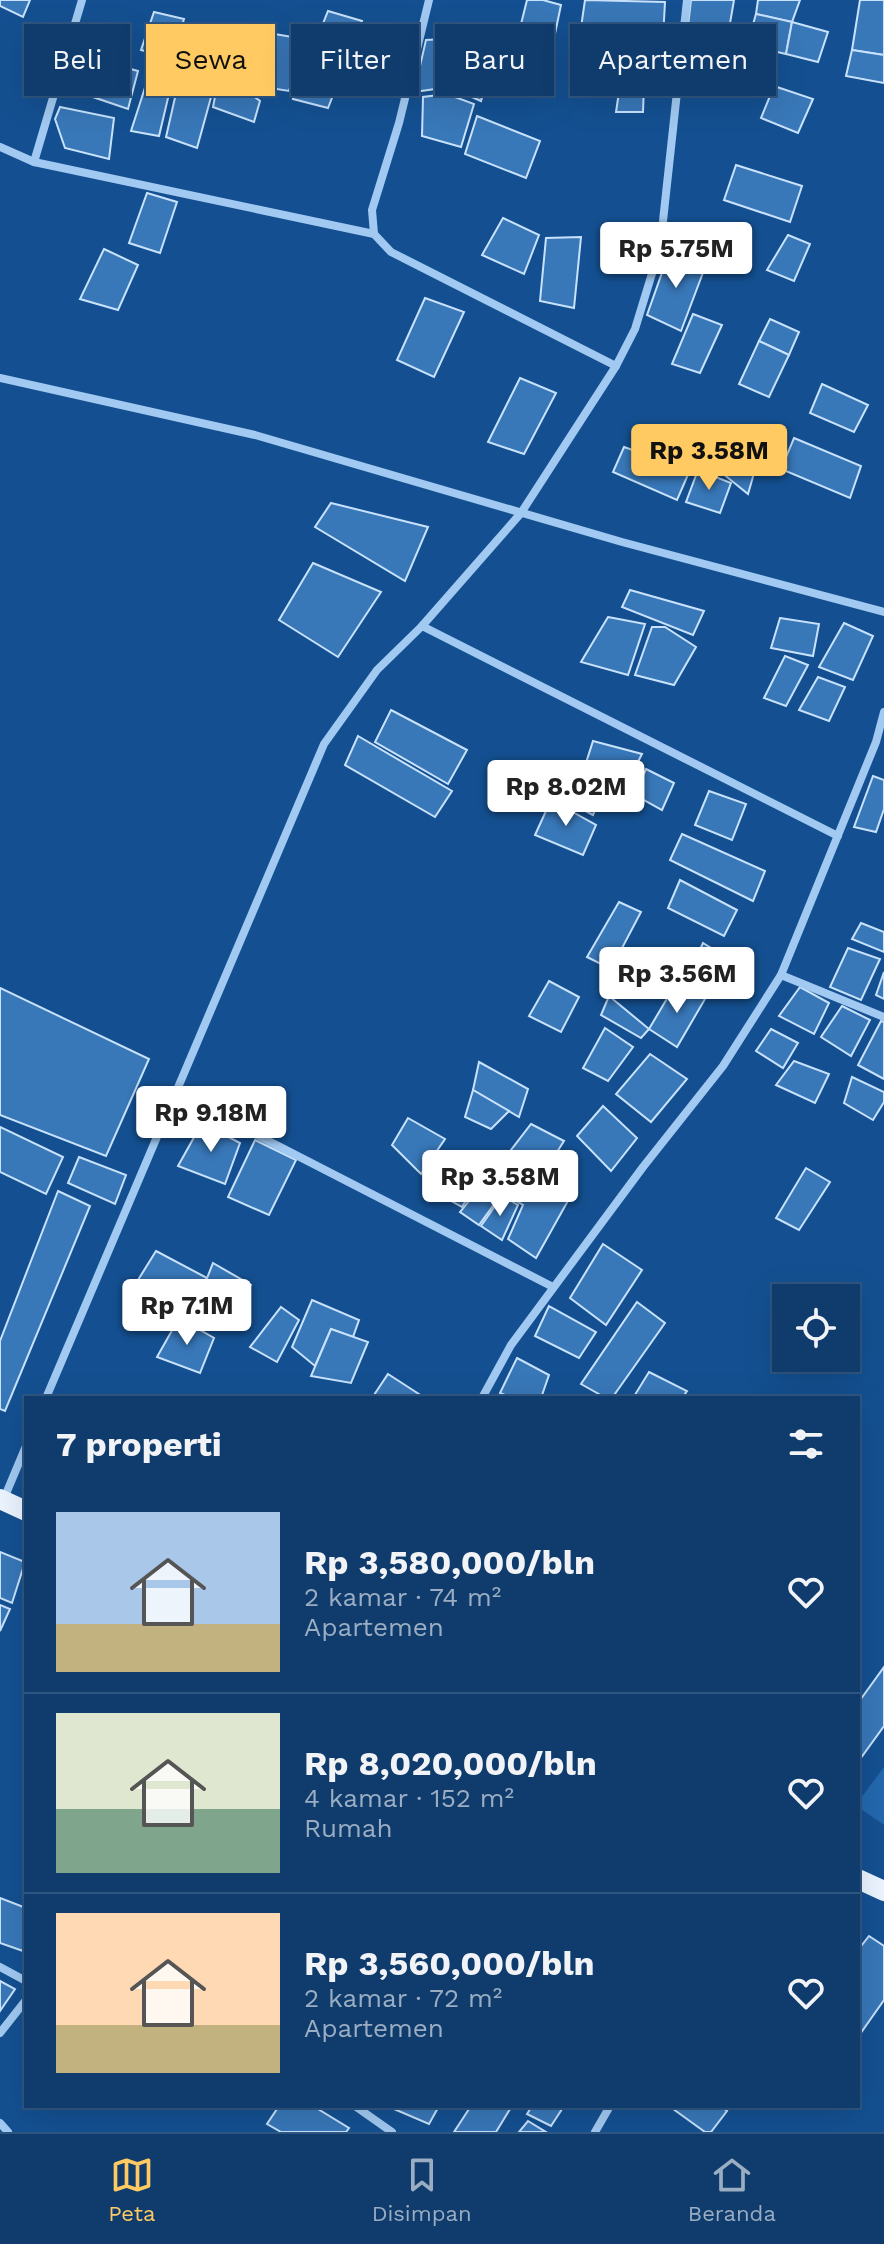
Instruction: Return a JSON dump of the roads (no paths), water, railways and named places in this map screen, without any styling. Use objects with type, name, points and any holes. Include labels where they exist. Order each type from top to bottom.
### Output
[{"type":"main road","points":[[1,1502],[24,1510]]},
{"type":"main road","points":[[860,1880],[884,1891]]},
{"type":"street","points":[[34,162],[82,0]]},
{"type":"street","points":[[374,234],[372,210],[399,123],[429,0]]},
{"type":"street","points":[[47,1396],[324,744],[377,670],[422,626],[521,513],[616,366],[635,329],[654,267],[663,221],[687,0]]},
{"type":"street","points":[[0,147],[34,162],[374,234],[391,252],[616,366]]},
{"type":"street","points":[[0,378],[255,435],[521,513],[884,612]]},
{"type":"street","points":[[422,626],[838,836]]},
{"type":"street","points":[[483,1396],[511,1345],[643,1167],[723,1066],[781,975],[876,742],[884,712]]},
{"type":"street","points":[[781,975],[884,1017]]},
{"type":"street","points":[[175,1093],[553,1287]]},
{"type":"street","points":[[1,1502],[24,1450]]},
{"type":"street","points":[[0,1967],[24,1980]]},
{"type":"street","points":[[0,2033],[24,2003]]},
{"type":"street","points":[[358,2108],[392,2132]]},
{"type":"street","points":[[595,2132],[609,2108]]},
{"type":"street","points":[[0,2123],[8,2132]]}]
